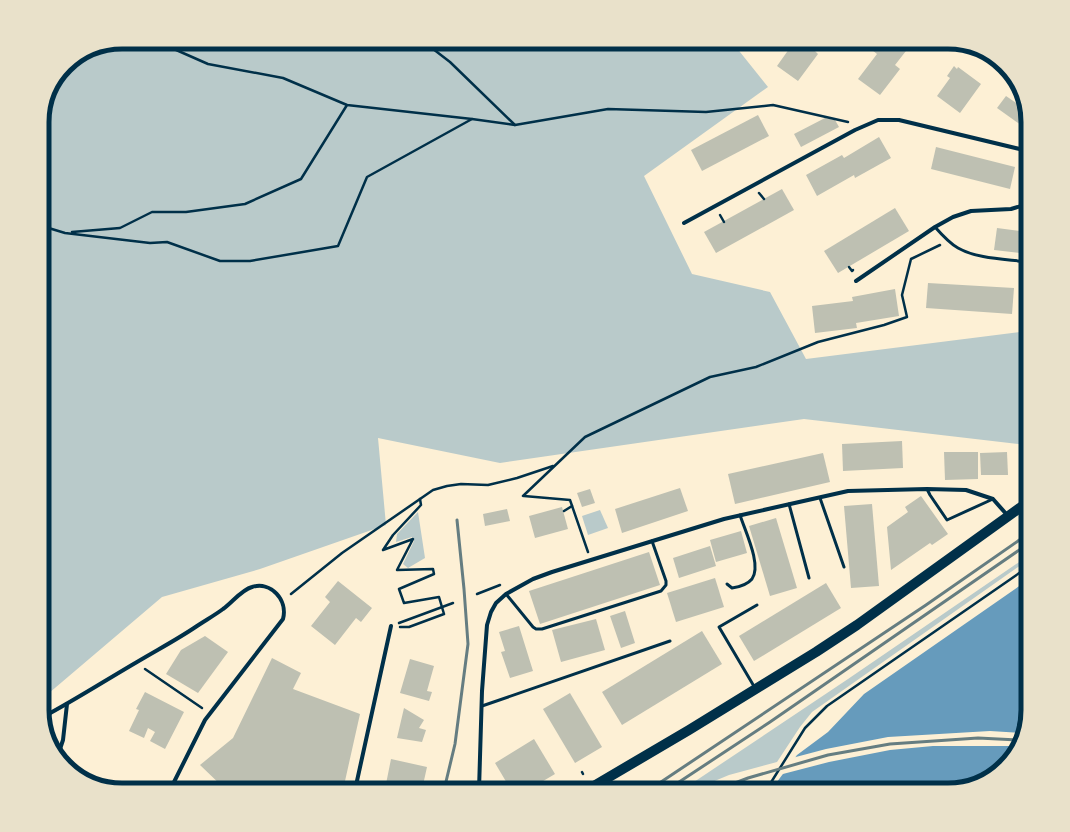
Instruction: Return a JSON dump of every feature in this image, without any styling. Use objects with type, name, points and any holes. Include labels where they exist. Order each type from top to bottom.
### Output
[{"type":"main road","points":[[599,783],[756,690],[857,625],[1021,507]]},
{"type":"street","points":[[684,224],[855,130],[878,120],[899,120],[1021,149]]},
{"type":"street","points":[[856,281],[935,227],[953,217],[971,211],[1011,209],[1021,206]]},
{"type":"street","points":[[479,783],[482,691],[487,625],[491,612],[496,603],[506,594],[533,580],[552,572],[724,519],[848,491],[927,489],[966,490],[993,499],[1008,517]]},
{"type":"street","points":[[49,714],[186,634],[224,609],[252,586],[266,586],[277,593],[284,606],[283,618],[208,717],[174,783]]},
{"type":"street","points":[[357,783],[391,626]]},
{"type":"street","points":[[60,748],[63,740],[67,704]]},
{"type":"lane","points":[[935,227],[946,240],[958,248],[975,255],[1021,261]]},
{"type":"lane","points":[[927,489],[947,520],[993,499]]},
{"type":"lane","points":[[820,498],[844,567]]},
{"type":"lane","points":[[789,504],[809,578]]},
{"type":"lane","points":[[727,584],[732,588],[740,586],[751,580],[755,571],[755,559],[740,515]]},
{"type":"lane","points":[[506,594],[533,627],[536,629],[542,629],[661,591],[666,584],[666,581],[652,541]]},
{"type":"lane","points":[[756,690],[719,627],[757,605]]},
{"type":"lane","points":[[482,706],[670,641]]},
{"type":"path","points":[[174,49],[208,64],[283,78],[347,105],[515,125],[608,109],[706,112],[773,105],[848,122],[855,130]]},
{"type":"path","points":[[433,49],[450,62],[515,125]]},
{"type":"path","points":[[65,232],[120,228],[152,212],[186,212],[245,204],[301,179],[347,105]]},
{"type":"path","points":[[49,228],[65,232],[150,243],[167,242],[220,261],[250,261],[338,246],[367,177],[472,119]]},
{"type":"path","points":[[582,538],[570,500],[524,496],[585,437],[710,377],[756,367],[818,342],[884,325],[907,317],[902,295],[911,258],[944,244],[946,240]]},
{"type":"path","points":[[291,594],[342,553],[433,490],[461,484],[488,485],[555,466]]},
{"type":"path","points":[[391,626],[409,627],[444,614],[438,597],[404,603],[399,589],[434,574],[433,569],[397,570],[413,539],[382,550],[393,535],[421,505],[420,499]]},
{"type":"path","points":[[564,512],[572,506]]},
{"type":"path","points":[[771,783],[805,728],[827,706],[1021,572]]},
{"type":"path","points":[[391,626],[453,603]]},
{"type":"path","points":[[146,670],[194,703]]},
{"type":"shaded area","points":[[738,49],[768,87],[644,176],[692,274],[770,292],[806,359],[1021,332],[1021,443],[1019,444],[804,419],[500,463],[378,438],[386,525],[260,569],[162,597],[49,693],[49,118],[53,99],[61,82],[70,70],[82,61],[108,50]]},
{"type":"shaded area","points":[[600,510],[608,528],[588,535],[582,516]]},
{"type":"shaded area","points":[[418,512],[425,558],[408,568],[403,564],[414,541],[412,537],[396,542],[397,534]]},
{"type":"shaded area","points":[[1021,561],[1021,565],[812,712],[800,727],[777,762],[729,775],[710,783],[692,783]]},
{"type":"water","points":[[1021,585],[1020,719],[1017,733],[1009,750],[1000,762],[992,768],[976,777],[948,783],[776,783],[797,755],[828,732],[864,694]]},
{"type":"pier","points":[[990,731],[1017,733],[1011,746],[933,746],[890,750],[829,762],[779,775],[792,758],[826,749],[888,737]]},
{"type":"building","points":[[789,49],[817,49],[815,51],[818,54],[798,81],[777,66]]},
{"type":"building","points":[[908,49],[895,65],[900,69],[880,95],[858,79],[877,54],[872,50]]},
{"type":"building","points":[[954,66],[957,69],[958,67],[981,84],[960,113],[937,96],[950,78],[947,76]]},
{"type":"building","points":[[1006,96],[1018,104],[1021,125],[997,108]]},
{"type":"building","points":[[758,115],[769,136],[702,171],[691,150]]},
{"type":"building","points":[[825,118],[835,120],[839,127],[801,147],[794,134]]},
{"type":"building","points":[[879,137],[891,158],[855,178],[854,175],[817,196],[806,175],[842,155],[844,158]]},
{"type":"building","points":[[936,147],[1015,167],[1010,189],[931,169]]},
{"type":"building","points":[[782,189],[794,210],[716,253],[704,232]]},
{"type":"building","points":[[895,208],[909,231],[838,273],[824,251]]},
{"type":"building","points":[[997,228],[1021,231],[1021,253],[994,250]]},
{"type":"building","points":[[928,283],[1014,288],[1012,314],[926,308]]},
{"type":"building","points":[[895,289],[899,316],[856,323],[857,328],[815,333],[812,306],[853,301],[852,297]]},
{"type":"building","points":[[902,441],[903,468],[843,471],[842,444]]},
{"type":"building","points":[[944,452],[978,452],[978,479],[945,480]]},
{"type":"building","points":[[1007,452],[1008,475],[981,475],[980,453]]},
{"type":"building","points":[[823,453],[830,482],[735,504],[728,474]]},
{"type":"building","points":[[680,488],[688,511],[622,533],[615,509]]},
{"type":"building","points":[[590,489],[595,503],[582,507],[577,493]]},
{"type":"building","points":[[921,496],[948,534],[932,545],[930,543],[891,570],[887,527],[908,512],[905,507]]},
{"type":"building","points":[[872,504],[879,586],[851,588],[844,506]]},
{"type":"building","points":[[562,507],[568,529],[535,538],[529,516]]},
{"type":"building","points":[[507,509],[510,521],[485,526],[483,514]]},
{"type":"building","points":[[776,518],[797,588],[770,596],[749,526]]},
{"type":"building","points":[[741,531],[747,553],[716,562],[710,540]]},
{"type":"building","points":[[710,546],[716,566],[679,578],[673,558]]},
{"type":"building","points":[[649,552],[660,585],[540,624],[529,591]]},
{"type":"building","points":[[715,578],[724,607],[676,622],[667,593]]},
{"type":"building","points":[[338,581],[372,608],[361,622],[356,618],[335,645],[311,626],[330,602],[325,597]]},
{"type":"building","points":[[826,583],[841,608],[754,661],[739,636]]},
{"type":"building","points":[[625,611],[635,643],[621,648],[610,616]]},
{"type":"building","points":[[596,619],[605,650],[561,662],[552,630]]},
{"type":"building","points":[[519,626],[533,671],[510,678],[501,652],[505,651],[499,632]]},
{"type":"building","points":[[702,631],[722,664],[622,725],[602,692]]},
{"type":"building","points":[[205,636],[228,652],[198,693],[166,674],[181,650]]},
{"type":"building","points":[[272,658],[301,673],[293,689],[360,714],[345,783],[219,783],[200,765],[233,738]]},
{"type":"building","points":[[410,659],[434,666],[427,691],[432,692],[429,701],[400,693]]},
{"type":"building","points":[[145,692],[184,712],[165,749],[150,741],[155,732],[148,728],[144,738],[129,731],[139,710],[136,709]]},
{"type":"building","points":[[570,693],[602,747],[575,763],[543,709]]},
{"type":"building","points":[[404,708],[424,720],[419,728],[426,730],[422,742],[397,738]]},
{"type":"building","points":[[534,739],[555,774],[540,783],[507,783],[495,763]]},
{"type":"building","points":[[391,759],[427,767],[423,783],[386,783]]},
{"type":"railway","points":[[446,783],[455,744],[468,644],[457,520]]},
{"type":"railway","points":[[659,783],[926,605],[1021,539]]},
{"type":"railway","points":[[678,783],[770,722],[1021,549]]},
{"type":"railway","points":[[735,783],[828,755],[890,744],[978,738],[1014,740]]}]
